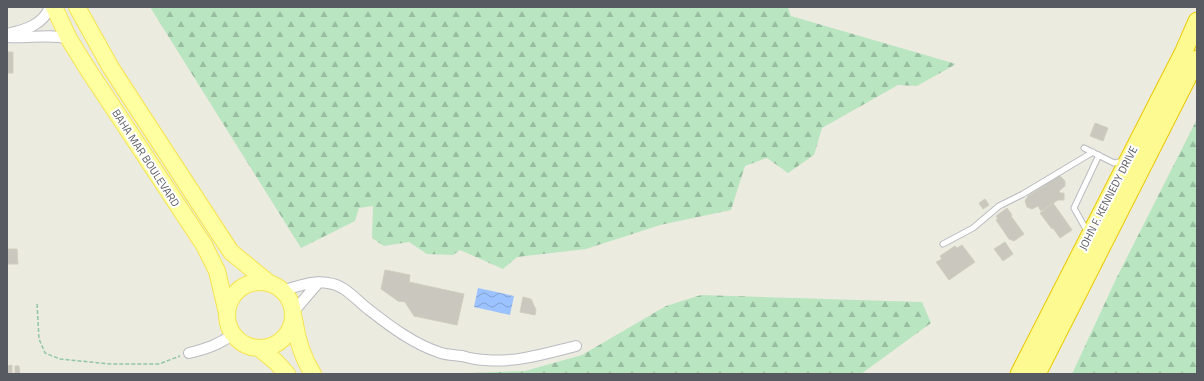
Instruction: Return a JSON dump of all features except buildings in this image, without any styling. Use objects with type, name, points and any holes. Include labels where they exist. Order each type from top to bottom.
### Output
[{"type":"highway","name":"JOHN F. KENNEDY DRIVE","points":[[1019,374],[1184,51],[1197,21]]},
{"type":"highway","name":"JOHN F. KENNEDY DRIVE","points":[[1037,374],[1197,59]]},
{"type":"main road","name":"BAHA MAR BOULEVARD","points":[[54,7],[87,68],[204,245],[218,271],[227,313]]},
{"type":"main road","name":"BAHA MAR BOULEVARD","points":[[77,7],[111,68],[231,252],[276,286]]},
{"type":"main road","points":[[294,315],[290,331],[282,340],[267,348],[250,347],[242,343],[233,334],[227,322],[227,313],[231,299],[241,288],[254,282],[276,286],[292,303],[294,315],[296,336],[302,355],[313,374]]},
{"type":"main road","points":[[259,348],[276,362],[287,374]]},
{"type":"street","points":[[7,34],[34,26],[46,16],[50,7]]},
{"type":"street","points":[[7,37],[25,38],[50,36],[70,39]]},
{"type":"street","points":[[294,315],[319,282]]},
{"type":"street","points":[[276,286],[329,282],[347,290],[390,326],[414,342],[441,353],[486,360],[506,360],[538,356],[576,346]]},
{"type":"street","points":[[189,353],[209,348],[233,334]]},
{"type":"lane","points":[[1084,148],[1114,163],[1127,160]]},
{"type":"lane","points":[[943,244],[973,228],[998,206],[1023,194],[1093,152]]},
{"type":"lane","points":[[1090,235],[1074,208],[1099,155]]},
{"type":"path","points":[[37,304],[39,340],[45,353],[60,359],[110,364],[159,364],[189,353]]},
{"type":"green space","points":[[150,7],[788,7],[791,16],[956,64],[917,86],[898,85],[822,128],[814,155],[788,173],[767,158],[745,166],[731,210],[660,225],[586,249],[517,257],[503,269],[460,250],[453,255],[427,254],[409,242],[384,246],[372,238],[373,206],[359,208],[355,221],[301,248]]},
{"type":"green space","points":[[1197,119],[1197,374],[1072,374],[1116,279]]},
{"type":"green space","points":[[701,295],[922,302],[931,323],[861,374],[466,374],[525,371],[582,355],[666,306]]},
{"type":"water","points":[[478,288],[514,296],[510,315],[474,307]]}]
